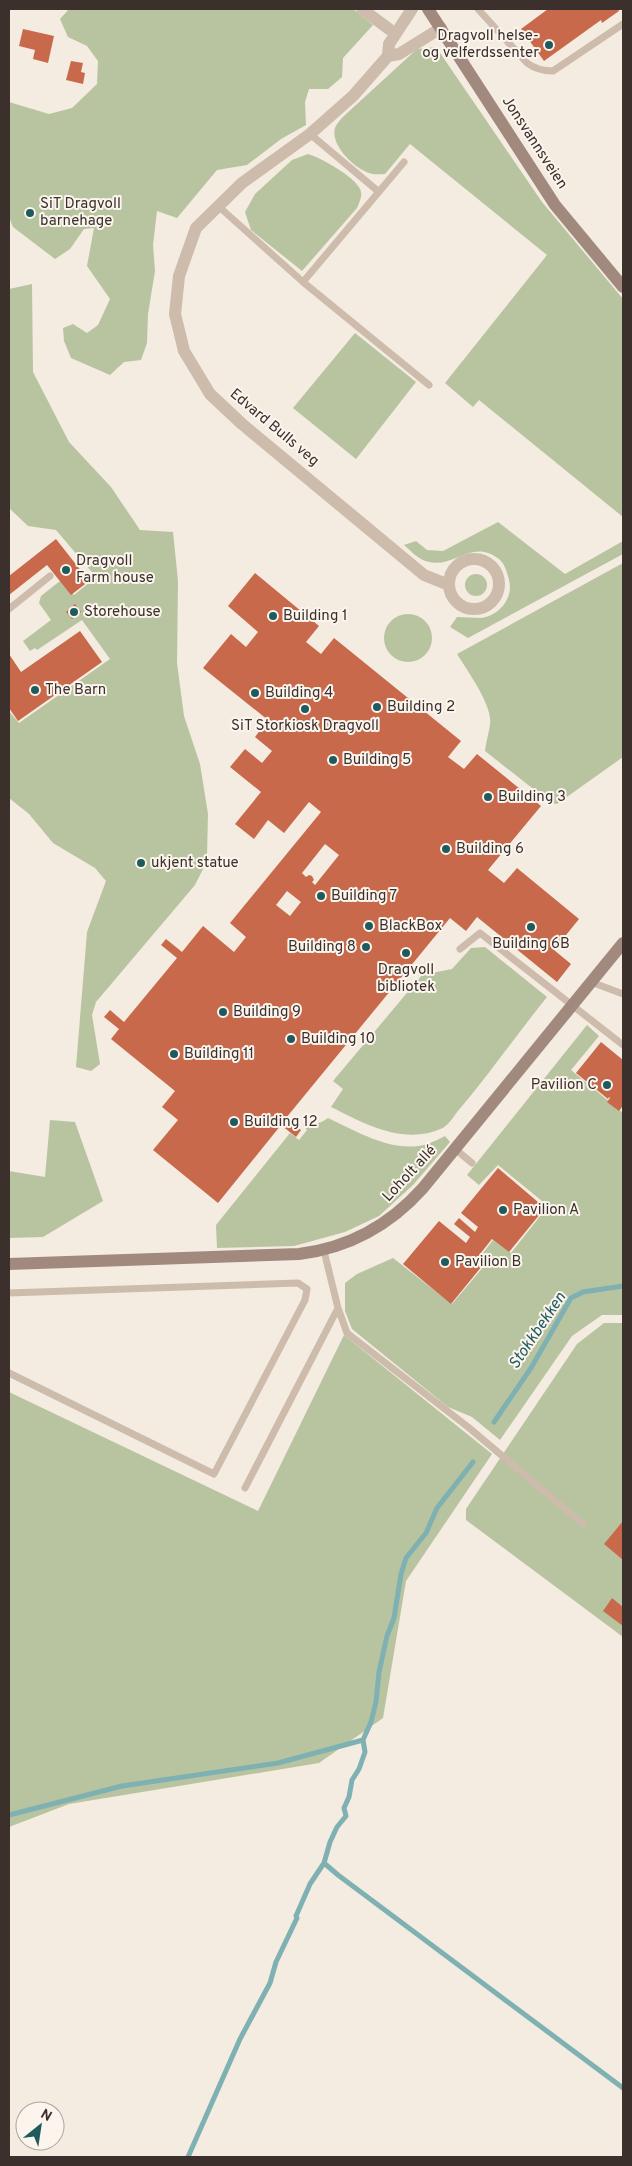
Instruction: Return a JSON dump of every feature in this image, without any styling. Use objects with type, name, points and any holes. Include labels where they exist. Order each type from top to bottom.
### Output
[{"type":"street","points":[[362,9],[389,29]]},
{"type":"street","name":"Edvard Bulls veg","points":[[412,9],[389,44],[388,56],[353,96],[310,134],[242,183],[217,205],[196,228],[179,276],[175,314],[184,351],[210,394],[242,424],[424,575],[449,585]]},
{"type":"street","name":"Jonsvannsveien","points":[[428,9],[555,205],[623,287]]},
{"type":"street","name":"Edvard Bulls veg","points":[[388,56],[399,54],[441,28]]},
{"type":"street","points":[[467,559],[484,560],[497,572],[499,580],[499,589],[491,603],[475,609],[459,604],[453,597],[449,585],[453,569],[467,559]]},
{"type":"street","name":"Loholt allé","points":[[9,1264],[210,1259],[324,1251],[350,1241],[393,1217],[423,1188],[623,942]]},
{"type":"lane","points":[[478,9],[527,63],[534,68],[545,71],[553,71],[623,24]]},
{"type":"lane","points":[[310,134],[379,192]]},
{"type":"lane","points":[[303,282],[404,162]]},
{"type":"lane","points":[[217,205],[303,282],[429,384]]},
{"type":"lane","points":[[9,609],[50,576]]},
{"type":"lane","points":[[460,949],[480,933],[623,1045]]},
{"type":"lane","points":[[591,982],[623,994]]},
{"type":"lane","points":[[455,1149],[472,1163]]},
{"type":"lane","points":[[324,1251],[338,1308],[347,1333],[468,1427],[583,1524]]},
{"type":"lane","points":[[9,1293],[298,1283],[307,1289],[305,1300],[214,1474],[9,1373]]},
{"type":"lane","points":[[245,1488],[338,1308]]},
{"type":"green space","points":[[69,9],[353,9],[373,25],[343,58],[342,77],[328,89],[309,89],[305,102],[306,125],[281,139],[247,165],[217,170],[177,218],[157,211],[153,245],[155,271],[148,314],[147,343],[141,360],[124,362],[110,375],[71,358],[64,341],[63,328],[73,324],[87,333],[98,325],[110,299],[87,266],[94,228],[84,229],[70,249],[55,259],[13,227],[9,217],[9,102],[49,114],[72,108],[97,84],[98,61],[87,46],[68,37],[60,19]]},
{"type":"green space","points":[[436,47],[542,202],[623,299],[623,517],[479,400],[473,407],[445,383],[547,255],[410,144],[385,174],[375,174],[363,170],[350,161],[336,142],[335,128],[345,115],[417,49]]},
{"type":"green space","points":[[308,154],[329,163],[344,173],[357,184],[361,191],[361,196],[357,208],[302,271],[251,230],[245,212],[255,194],[292,160]]},
{"type":"green space","points":[[32,284],[33,372],[69,442],[111,487],[140,530],[173,532],[178,581],[177,663],[184,716],[200,764],[208,814],[207,855],[204,867],[195,885],[96,1002],[92,1015],[100,1064],[91,1071],[76,1067],[87,932],[106,881],[95,868],[53,843],[29,814],[9,798],[9,711],[19,723],[110,659],[82,620],[37,650],[35,648],[30,651],[23,641],[51,620],[39,603],[41,596],[60,581],[74,595],[96,577],[56,530],[28,526],[9,508],[9,289]]},
{"type":"green space","points":[[355,333],[416,382],[356,459],[293,408]]},
{"type":"green space","points":[[498,522],[565,574],[623,541],[623,554],[468,638],[450,627],[457,617],[488,617],[504,605],[510,587],[503,563],[489,553],[480,551],[438,563],[429,562],[419,558],[404,545],[416,541],[427,550],[443,551]]},
{"type":"green space","points":[[623,563],[623,757],[557,804],[551,803],[485,751],[490,724],[488,708],[484,698],[457,654]]},
{"type":"green space","points":[[472,574],[480,574],[487,581],[487,589],[480,596],[472,596],[465,589],[465,581]]},
{"type":"green space","points":[[403,614],[413,614],[422,618],[428,624],[431,629],[431,647],[422,658],[413,662],[403,662],[394,658],[388,652],[384,643],[384,633],[388,624],[394,618]]},
{"type":"green space","points":[[485,947],[547,997],[448,1124],[443,1128],[428,1133],[414,1135],[399,1134],[371,1126],[331,1107],[343,1089],[333,1081],[422,975],[452,969],[471,948]]},
{"type":"green space","points":[[587,1025],[599,1036],[571,1070],[623,1113],[623,1315],[602,1315],[572,1336],[500,1440],[472,1417],[448,1407],[352,1329],[345,1311],[345,1283],[357,1274],[393,1258],[452,1304],[490,1259],[483,1253],[493,1240],[511,1253],[548,1206],[498,1165],[479,1185],[467,1175]]},
{"type":"green space","points":[[328,1118],[364,1135],[389,1144],[415,1146],[427,1144],[445,1136],[450,1142],[413,1185],[379,1216],[345,1232],[294,1246],[217,1248],[216,1225],[290,1133],[299,1140],[307,1130],[303,1125],[305,1121],[317,1123]]},
{"type":"green space","points":[[50,1120],[75,1122],[103,1201],[43,1237],[9,1238],[9,1171],[45,1177]]},
{"type":"green space","points":[[604,1323],[623,1323],[623,1637],[466,1520],[466,1509],[577,1344]]},
{"type":"green space","points":[[344,1335],[492,1454],[406,1581],[383,1718],[319,1763],[69,1804],[9,1827],[9,1392],[258,1511]]},
{"type":"building","name":"Dragvoll helse- og velferdssenter","points":[[548,9],[618,9],[619,11],[602,23],[601,20],[544,61],[521,29]]},
{"type":"building","points":[[23,29],[54,36],[48,63],[33,59],[35,50],[19,46]]},
{"type":"building","points":[[71,61],[83,63],[81,72],[85,73],[83,84],[66,80]]},
{"type":"building","name":"Dragvoll Farm house","points":[[56,539],[89,581],[71,595],[47,565],[9,595],[9,576]]},
{"type":"building","points":[[255,573],[319,626],[306,642],[321,654],[334,638],[461,741],[448,757],[464,769],[477,754],[541,806],[488,870],[504,883],[517,868],[579,919],[554,950],[571,964],[557,982],[477,917],[466,931],[450,918],[286,1118],[301,1130],[296,1137],[281,1125],[218,1203],[153,1150],[178,1120],[162,1107],[175,1091],[111,1039],[119,1029],[104,1017],[110,1010],[124,1022],[177,958],[161,945],[166,939],[182,952],[203,926],[234,952],[246,937],[230,923],[321,812],[309,802],[284,833],[268,820],[254,839],[235,824],[261,792],[230,767],[245,749],[262,763],[272,751],[255,737],[268,720],[203,668],[231,634],[246,647],[258,632],[228,606]],"holes":[[[325,844],[339,855],[315,885],[312,882],[314,880],[312,876],[306,877],[302,873]],[[287,891],[301,902],[290,916],[276,905]]]},
{"type":"building","name":"Storehouse","points":[[75,604],[81,612],[72,619],[66,612]]},
{"type":"building","name":"The Barn","points":[[80,631],[102,662],[18,721],[9,708],[9,654],[21,672]]},
{"type":"building","name":"Pavilion C","points":[[601,1042],[623,1060],[623,1109],[622,1107],[619,1111],[607,1102],[609,1097],[608,1099],[576,1073]]},
{"type":"building","points":[[498,1168],[545,1208],[509,1252],[492,1239],[480,1254],[487,1260],[451,1304],[403,1264],[439,1221],[466,1243],[470,1237],[454,1224],[459,1218],[475,1232],[478,1227],[461,1213]]},
{"type":"building","points":[[623,1521],[623,1560],[604,1544]]},
{"type":"building","points":[[612,1598],[623,1607],[623,1626],[603,1611]]},
{"type":"waterway","name":"Stokkbekken","points":[[494,1422],[531,1368],[571,1298],[583,1292],[623,1286]]},
{"type":"waterway","points":[[9,1815],[122,1786],[278,1763],[363,1740],[371,1722],[376,1702],[379,1672],[387,1636],[394,1618],[401,1574],[406,1558],[426,1533],[437,1508],[473,1462]]},
{"type":"waterway","points":[[188,2157],[240,2039],[270,1983],[276,1962],[297,1918],[296,1916],[310,1884],[324,1863],[337,1827],[346,1816],[344,1808],[349,1797],[352,1780],[359,1769],[365,1752],[363,1740]]},
{"type":"waterway","points":[[324,1863],[623,2088]]},
{"type":"place","name":"Dragvoll helse- og velferdssenter","points":[[549,45]]},
{"type":"place","name":"SiT Dragvoll barnehage","points":[[30,213]]},
{"type":"place","name":"Dragvoll Farm house","points":[[66,570]]},
{"type":"place","name":"Storehouse","points":[[74,612]]},
{"type":"place","name":"Building 1","points":[[273,616]]},
{"type":"place","name":"The Barn","points":[[35,690]]},
{"type":"place","name":"Building 4","points":[[255,693]]},
{"type":"place","name":"Building 2","points":[[377,707]]},
{"type":"place","name":"SiT Storkiosk Dragvoll","points":[[305,709]]},
{"type":"place","name":"Building 5","points":[[333,760]]},
{"type":"place","name":"Building 3","points":[[488,797]]},
{"type":"place","name":"Building 6","points":[[446,849]]},
{"type":"place","name":"ukjent statue","points":[[141,863]]},
{"type":"place","name":"Building 7","points":[[321,896]]},
{"type":"place","name":"BlackBox","points":[[369,926]]},
{"type":"place","name":"Building 6B","points":[[531,927]]},
{"type":"place","name":"Building 8","points":[[366,947]]},
{"type":"place","name":"Dragvoll bibliotek","points":[[406,953]]},
{"type":"place","name":"Building 9","points":[[223,1012]]},
{"type":"place","name":"Building 10","points":[[291,1039]]},
{"type":"place","name":"Building 11","points":[[174,1054]]},
{"type":"place","name":"Pavilion C","points":[[607,1085]]},
{"type":"place","name":"Building 12","points":[[234,1122]]},
{"type":"place","name":"Pavilion A","points":[[503,1210]]},
{"type":"place","name":"Pavilion B","points":[[445,1262]]}]
